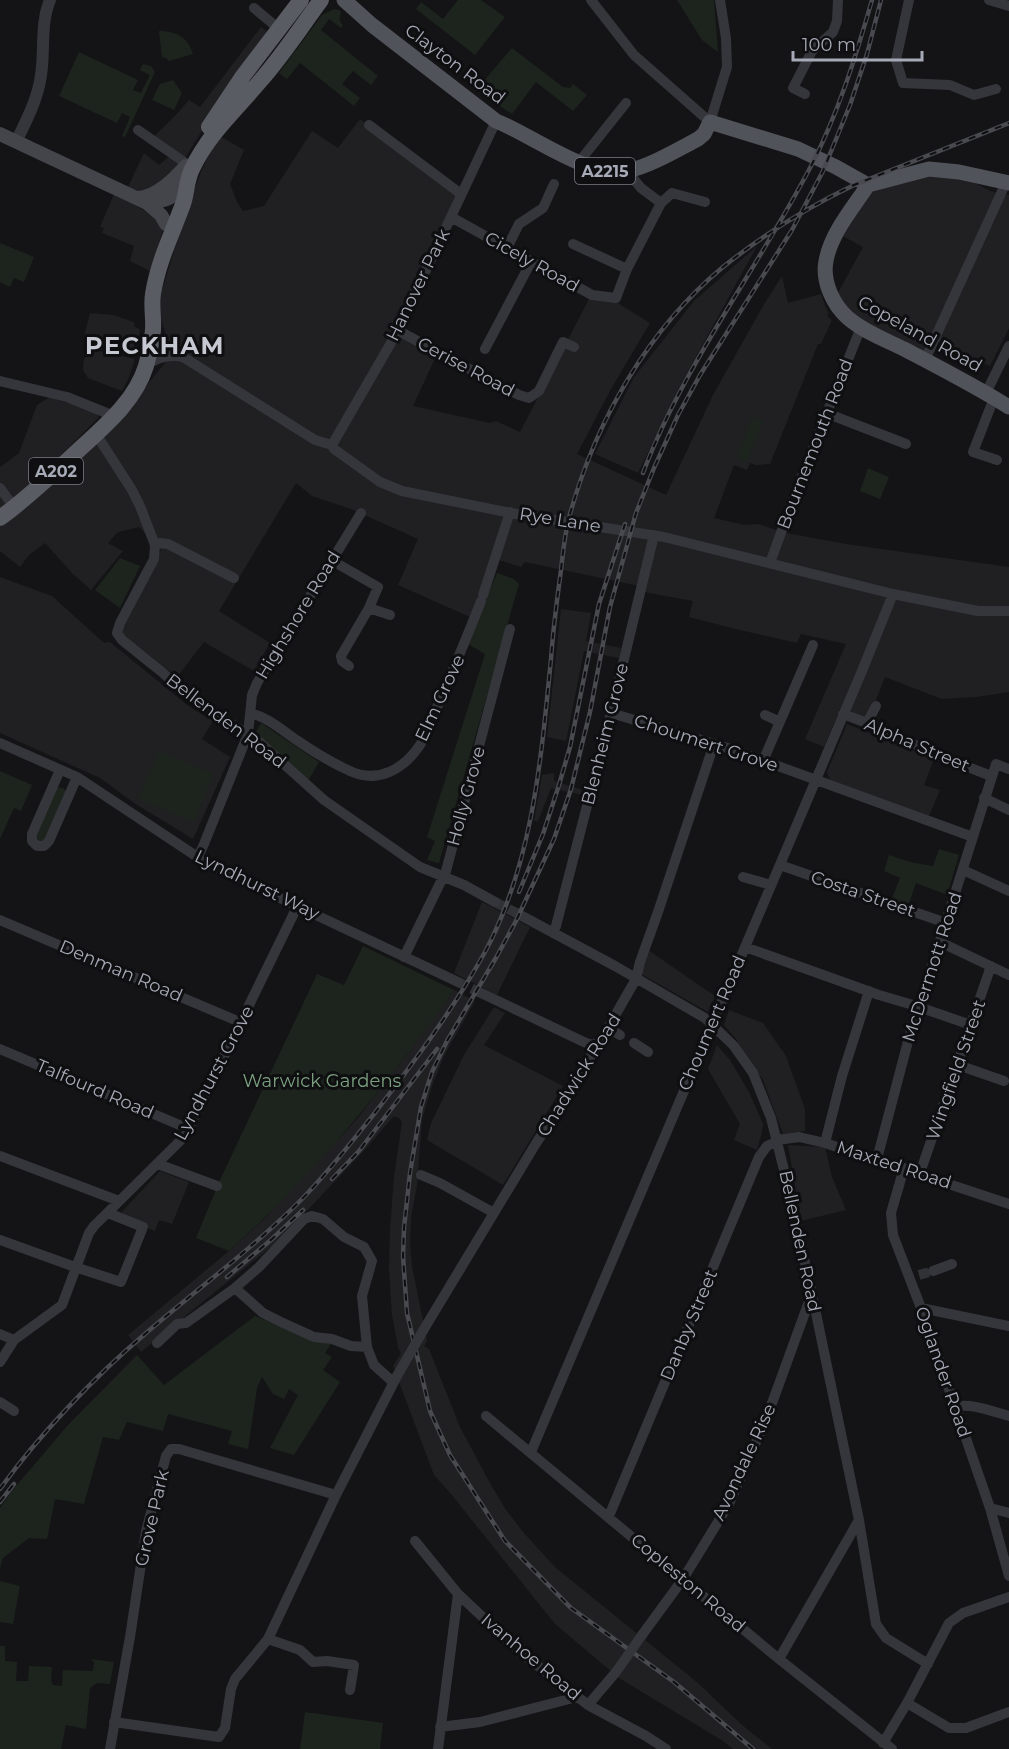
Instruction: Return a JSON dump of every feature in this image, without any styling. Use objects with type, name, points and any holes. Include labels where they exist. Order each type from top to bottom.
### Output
[{"type":"highway","name":"A202","points":[[167,233],[185,198],[186,184],[211,136],[265,76],[321,0]]},
{"type":"highway","name":"A202","points":[[0,518],[96,434],[126,402],[138,384],[146,366],[153,330],[152,297],[167,233],[167,213],[172,198],[187,165],[232,90],[301,1]]},
{"type":"main road","name":"Clayton Road","points":[[344,0],[372,25],[496,121],[579,162],[607,172],[627,171],[698,139],[704,134],[710,122]]},
{"type":"main road","points":[[710,122],[798,149],[868,185],[929,169],[959,172],[1007,182]]},
{"type":"main road","points":[[0,134],[143,200],[160,215],[167,233]]},
{"type":"main road","points":[[143,200],[175,178],[187,165]]},
{"type":"main road","points":[[143,200],[163,201],[172,198],[186,184]]},
{"type":"main road","name":"Copeland Road","points":[[868,185],[843,223],[825,262],[825,274],[834,302],[848,318],[861,327],[1009,407]]},
{"type":"street","points":[[16,142],[37,93],[41,77],[44,22],[50,0]]},
{"type":"street","points":[[591,0],[634,55],[710,122],[727,67],[726,38],[720,0]]},
{"type":"street","points":[[805,94],[793,88],[812,51],[833,32],[837,21],[838,0]]},
{"type":"street","points":[[909,0],[896,60],[903,83],[950,85],[974,95],[996,89]]},
{"type":"street","points":[[990,0],[1009,6]]},
{"type":"street","points":[[254,8],[279,29]]},
{"type":"street","points":[[579,162],[626,103]]},
{"type":"street","name":"Hanover Park","points":[[332,445],[398,330],[496,121]]},
{"type":"street","points":[[369,125],[461,194]]},
{"type":"street","points":[[138,130],[187,165]]},
{"type":"street","points":[[627,171],[640,188],[661,203]]},
{"type":"street","points":[[925,360],[1007,182]]},
{"type":"street","points":[[507,249],[519,224],[543,208],[554,184]]},
{"type":"street","points":[[573,244],[627,269],[661,203],[672,193],[705,202]]},
{"type":"street","name":"Cicely Road","points":[[451,216],[592,295],[616,298],[627,269]]},
{"type":"street","points":[[484,349],[531,262]]},
{"type":"street","name":"Bournemouth Road","points":[[770,563],[785,518],[861,327]]},
{"type":"street","name":"Cerise Road","points":[[398,330],[472,371],[529,398],[539,391],[563,342],[574,347]]},
{"type":"street","points":[[997,460],[973,452],[1009,345]]},
{"type":"street","name":"Rye Lane","points":[[146,366],[161,357],[183,357],[315,440],[332,445],[334,449],[380,482],[393,488],[427,497],[510,512],[654,535],[893,594],[978,611],[1009,611]]},
{"type":"street","points":[[0,381],[67,397],[114,416]]},
{"type":"street","points":[[826,413],[906,444]]},
{"type":"street","points":[[96,434],[132,490],[155,545],[168,544],[234,578]]},
{"type":"street","points":[[0,488],[14,507]]},
{"type":"street","name":"Elm Grove","points":[[251,713],[273,723],[339,767],[372,777],[390,773],[420,744],[464,645],[494,566],[510,512]]},
{"type":"street","name":"Highshore Road","points":[[198,857],[248,734],[252,695],[257,683],[361,513]]},
{"type":"street","name":"Blenheim Grove","points":[[553,933],[611,713],[654,535]]},
{"type":"street","name":"Bellenden Road","points":[[155,545],[154,559],[120,623],[117,633],[122,640],[188,696],[257,740],[324,800],[420,867],[464,885],[495,902]]},
{"type":"street","points":[[331,560],[378,587],[369,608],[341,656],[342,661],[349,666]]},
{"type":"street","name":"Choumert Road","points":[[531,1452],[893,594]]},
{"type":"street","points":[[369,608],[390,615]]},
{"type":"street","name":"Holly Grove","points":[[404,957],[444,878],[510,629]]},
{"type":"street","points":[[764,761],[813,645]]},
{"type":"street","points":[[867,723],[876,706]]},
{"type":"street","name":"Choumert Grove","points":[[611,713],[714,744],[816,780]]},
{"type":"street","name":"Alpha Street","points":[[843,714],[991,776]]},
{"type":"street","points":[[765,715],[780,722]]},
{"type":"street","name":"Lyndhurst Way","points":[[0,743],[77,777],[208,864],[458,982]]},
{"type":"street","name":"Chadwick Road","points":[[395,1379],[494,1213],[590,1059],[594,1045],[598,1043],[608,1028],[636,979],[714,744]]},
{"type":"street","points":[[991,776],[996,764],[1009,769]]},
{"type":"street","points":[[60,770],[32,834],[32,841],[37,846],[44,846],[49,841],[77,777]]},
{"type":"street","name":"McDermott Road","points":[[876,1159],[909,1033],[963,870],[991,776]]},
{"type":"street","points":[[816,780],[973,837]]},
{"type":"street","points":[[984,798],[1009,810]]},
{"type":"street","name":"Costa Street","points":[[780,865],[946,923]]},
{"type":"street","points":[[963,870],[1009,891]]},
{"type":"street","points":[[743,877],[771,885]]},
{"type":"street","name":"Lyndhurst Grove","points":[[0,1362],[14,1340],[62,1305],[88,1233],[180,1143],[242,1023],[298,905]]},
{"type":"street","name":"Bellenden Road","points":[[522,916],[705,1018],[734,1046],[753,1073],[778,1141],[859,1520],[876,1624],[886,1638],[928,1664]]},
{"type":"street","name":"Denman Road","points":[[0,920],[242,1023]]},
{"type":"street","points":[[940,942],[1009,975]]},
{"type":"street","points":[[745,947],[971,1025]]},
{"type":"street","name":"Wingfield Street","points":[[920,1173],[991,966]]},
{"type":"street","points":[[825,1143],[842,1076],[869,991]]},
{"type":"street","points":[[481,993],[594,1045]]},
{"type":"street","points":[[608,1028],[620,1035]]},
{"type":"street","points":[[634,1043],[648,1052]]},
{"type":"street","name":"Talfourd Road","points":[[0,1049],[189,1129]]},
{"type":"street","points":[[958,1065],[1004,1081]]},
{"type":"street","name":"Maxted Road","points":[[778,1141],[800,1137],[825,1143],[1009,1204]]},
{"type":"street","name":"Danby Street","points":[[609,1516],[759,1158],[768,1146],[778,1141]]},
{"type":"street","points":[[0,1156],[119,1201]]},
{"type":"street","points":[[158,1164],[217,1186]]},
{"type":"street","name":"Oglander Road","points":[[904,1168],[891,1213],[893,1235],[915,1277],[921,1308],[990,1508],[1009,1576]]},
{"type":"street","points":[[421,1174],[494,1213]]},
{"type":"street","points":[[0,1240],[75,1268],[121,1282],[143,1227],[108,1213]]},
{"type":"street","points":[[114,1722],[219,1737],[225,1728],[231,1689],[235,1679],[268,1639],[336,1495],[395,1379],[374,1365],[366,1347],[362,1296],[372,1261],[364,1247],[344,1237],[323,1219],[312,1216],[304,1219],[259,1267],[235,1288],[186,1323],[177,1324],[157,1342]]},
{"type":"street","points":[[933,1271],[952,1264]]},
{"type":"street","points":[[235,1288],[263,1313],[314,1337],[332,1339],[351,1346],[366,1347]]},
{"type":"street","name":"Avondale Rise","points":[[588,1705],[616,1672],[683,1579],[729,1504],[767,1418],[812,1294]]},
{"type":"street","points":[[921,1308],[1009,1326]]},
{"type":"street","points":[[0,1334],[14,1340]]},
{"type":"street","points":[[0,1402],[14,1411]]},
{"type":"street","points":[[955,1407],[968,1406],[1009,1416]]},
{"type":"street","name":"Copleston Road","points":[[486,1416],[887,1746]]},
{"type":"street","name":"Grove Park","points":[[110,1749],[146,1531],[166,1455],[171,1449],[179,1449],[336,1495]]},
{"type":"street","points":[[990,1508],[1009,1513]]},
{"type":"street","points":[[779,1659],[859,1520]]},
{"type":"street","name":"Ivanhoe Road","points":[[415,1541],[458,1594],[519,1651],[588,1705],[666,1749]]},
{"type":"street","points":[[438,1749],[458,1594]]},
{"type":"street","points":[[887,1746],[949,1623],[963,1613],[1009,1597]]},
{"type":"street","points":[[268,1639],[300,1650],[313,1662],[327,1661],[354,1665],[350,1690]]},
{"type":"street","points":[[440,1726],[480,1722],[577,1697]]},
{"type":"street","points":[[907,1703],[949,1728],[966,1728],[1009,1712]]},
{"type":"shaded area","points":[[261,27],[270,34],[207,123],[178,169],[144,194],[128,187],[144,153],[159,165],[172,154],[152,138],[189,100],[200,107]]},
{"type":"shaded area","points":[[360,119],[458,196],[395,328],[437,354],[413,406],[490,423],[496,421],[520,432],[590,297],[616,302],[650,323],[611,389],[577,454],[666,495],[713,395],[782,276],[788,303],[821,294],[829,313],[827,316],[832,320],[821,344],[818,344],[770,464],[750,463],[747,470],[734,465],[714,518],[744,525],[759,524],[781,532],[846,544],[1009,567],[1009,692],[942,699],[885,677],[868,720],[840,709],[824,747],[805,739],[846,644],[801,634],[797,643],[740,630],[689,617],[693,601],[644,592],[644,587],[525,562],[521,567],[492,558],[470,617],[398,585],[418,539],[351,509],[312,496],[296,483],[219,611],[270,643],[254,671],[204,642],[177,677],[124,638],[122,627],[161,550],[139,527],[118,532],[108,543],[123,551],[91,590],[45,543],[29,555],[20,567],[0,551],[0,527],[64,474],[114,425],[165,363],[170,348],[159,312],[159,300],[186,212],[218,135],[244,150],[230,184],[243,211],[264,206],[312,131],[338,148]]},
{"type":"shaded area","points":[[929,169],[971,181],[990,191],[1009,195],[1009,328],[990,366],[934,340],[925,360],[833,302],[863,247],[837,233],[868,185]]},
{"type":"shaded area","points":[[114,194],[153,215],[159,223],[162,232],[152,272],[130,261],[134,246],[102,233],[104,228],[100,227]]},
{"type":"shaded area","points":[[757,246],[681,384],[638,473],[595,454],[634,377],[694,301]]},
{"type":"shaded area","points":[[90,313],[113,315],[134,322],[135,327],[140,329],[137,349],[120,351],[86,340],[84,337]]},
{"type":"shaded area","points":[[94,350],[135,359],[122,391],[88,378],[83,370],[84,359]]},
{"type":"shaded area","points":[[50,397],[97,413],[98,418],[19,497],[0,511],[0,467],[19,453],[37,405]]},
{"type":"shaded area","points":[[0,577],[52,596],[104,643],[110,642],[187,705],[213,721],[202,739],[230,757],[193,839],[134,803],[100,778],[0,733]]},
{"type":"shaded area","points":[[561,609],[591,613],[586,641],[621,648],[619,658],[584,651],[566,741],[547,737]]},
{"type":"shaded area","points":[[847,724],[934,759],[924,785],[940,790],[929,816],[830,780],[827,772]]},
{"type":"shaded area","points":[[554,773],[554,781],[583,790],[582,795],[551,788],[538,821],[534,821],[542,775]]},
{"type":"shaded area","points":[[482,902],[530,927],[497,995],[454,973]]},
{"type":"shaded area","points":[[648,950],[715,996],[708,1012],[641,974]]},
{"type":"shaded area","points":[[454,990],[475,1001],[445,1054],[422,1119],[417,1186],[411,1217],[412,1266],[427,1341],[424,1346],[429,1349],[460,1427],[491,1485],[506,1510],[524,1533],[555,1567],[698,1683],[742,1725],[772,1749],[733,1749],[619,1678],[555,1624],[434,1475],[393,1366],[401,1353],[392,1315],[389,1269],[394,1177],[402,1122],[399,1118],[394,1116],[278,1241],[141,1352],[128,1335],[263,1220],[356,1120]]},
{"type":"shaded area","points":[[494,1007],[505,1013],[484,1045],[563,1086],[503,1185],[427,1140],[431,1123],[464,1055]]},
{"type":"shaded area","points":[[729,1010],[763,1023],[786,1056],[805,1109],[805,1131],[783,1134],[763,1080],[724,1025]]},
{"type":"shaded area","points":[[717,1045],[730,1060],[749,1092],[763,1124],[757,1150],[734,1140],[740,1124],[708,1069]]},
{"type":"shaded area","points":[[788,1145],[825,1147],[832,1177],[846,1210],[801,1221]]},
{"type":"shaded area","points":[[160,1171],[189,1182],[172,1224],[159,1220],[155,1231],[118,1216]]},
{"type":"green space","points":[[458,0],[481,0],[505,17],[475,55],[416,9],[421,2],[443,19]]},
{"type":"green space","points":[[677,0],[714,0],[718,52],[702,40]]},
{"type":"green space","points":[[334,9],[341,13],[340,19],[343,25],[341,28],[329,19],[321,30],[378,76],[371,85],[353,71],[342,84],[360,98],[354,106],[300,63],[287,79],[279,73],[322,15]]},
{"type":"green space","points":[[159,31],[171,32],[185,39],[193,54],[169,61],[162,57]]},
{"type":"green space","points":[[512,48],[563,87],[570,88],[573,84],[587,95],[573,111],[536,82],[512,114],[476,90]]},
{"type":"green space","points":[[79,52],[138,80],[133,90],[141,93],[150,75],[140,70],[143,64],[151,66],[155,72],[125,137],[122,136],[130,117],[122,113],[117,123],[59,96]]},
{"type":"green space","points":[[173,80],[182,93],[174,110],[152,100],[160,84]]},
{"type":"green space","points":[[0,243],[34,257],[24,282],[14,278],[10,287],[0,282]]},
{"type":"green space","points":[[752,417],[763,421],[747,462],[737,458]]},
{"type":"green space","points":[[868,468],[889,477],[880,499],[860,491]]},
{"type":"green space","points":[[120,558],[140,566],[120,608],[95,590]]},
{"type":"green space","points":[[497,573],[514,579],[519,584],[439,863],[427,860],[435,841],[427,837],[485,654],[468,644]]},
{"type":"green space","points":[[261,723],[319,762],[308,781],[254,735]]},
{"type":"green space","points":[[159,751],[214,774],[194,822],[138,799]]},
{"type":"green space","points":[[0,771],[32,785],[21,811],[14,808],[0,839]]},
{"type":"green space","points":[[57,787],[66,791],[46,838],[38,841],[36,833]]},
{"type":"green space","points":[[939,849],[959,855],[947,895],[916,883],[909,904],[892,898],[900,878],[884,871],[889,855],[933,866]]},
{"type":"green space","name":"Warwick Gardens","points":[[363,946],[454,990],[403,1060],[349,1127],[261,1222],[229,1251],[196,1238],[220,1180],[317,974],[344,985]]},
{"type":"green space","points":[[255,1316],[312,1340],[331,1344],[325,1353],[332,1357],[323,1370],[340,1382],[294,1455],[270,1448],[298,1395],[289,1389],[284,1399],[273,1394],[262,1377],[257,1388],[248,1449],[228,1444],[232,1431],[168,1414],[163,1431],[127,1422],[119,1440],[103,1437],[84,1504],[55,1499],[47,1539],[29,1538],[3,1558],[0,1569],[0,1508],[67,1426],[137,1355],[164,1385]]},
{"type":"green space","points":[[0,1581],[20,1586],[13,1624],[0,1622]]},
{"type":"green space","points":[[0,1646],[5,1646],[5,1661],[17,1662],[16,1681],[28,1681],[29,1666],[52,1667],[53,1685],[62,1686],[63,1670],[93,1671],[94,1662],[90,1659],[114,1662],[110,1684],[97,1683],[90,1688],[86,1729],[66,1725],[61,1749],[0,1749]]},
{"type":"green space","points":[[305,1712],[383,1723],[380,1749],[300,1749]]},
{"type":"tunnel","points":[[495,902],[522,916]]},
{"type":"tunnel","points":[[458,982],[481,993]]},
{"type":"tunnel","points":[[919,1275],[933,1271]]},
{"type":"railway","points":[[643,473],[660,433],[700,355],[790,205],[821,146],[846,84],[872,0]]},
{"type":"railway","points":[[753,1749],[674,1682],[571,1608],[505,1541],[450,1455],[430,1411],[407,1313],[403,1256],[404,1228],[421,1107],[432,1072],[447,1041],[516,921],[554,839],[571,789],[590,712],[610,607],[636,513],[678,415],[700,375],[792,230],[823,171],[850,105],[867,54],[881,0]]},
{"type":"railway","points":[[0,1489],[68,1407],[106,1369],[263,1236],[320,1180],[418,1055],[460,994],[485,952],[514,882],[532,809],[543,734],[563,549],[570,514],[594,445],[610,411],[648,348],[671,319],[723,267],[786,222],[854,185],[1009,123]]},
{"type":"railway","points":[[519,892],[543,834],[570,747],[599,604],[625,524]]},
{"type":"railway","points":[[332,1179],[359,1151],[437,1049]]},
{"type":"railway","points":[[227,1277],[303,1210]]},
{"type":"railway","points":[[0,1502],[14,1484]]},
{"type":"district","name":"PECKHAM","points":[[155,346]]}]
